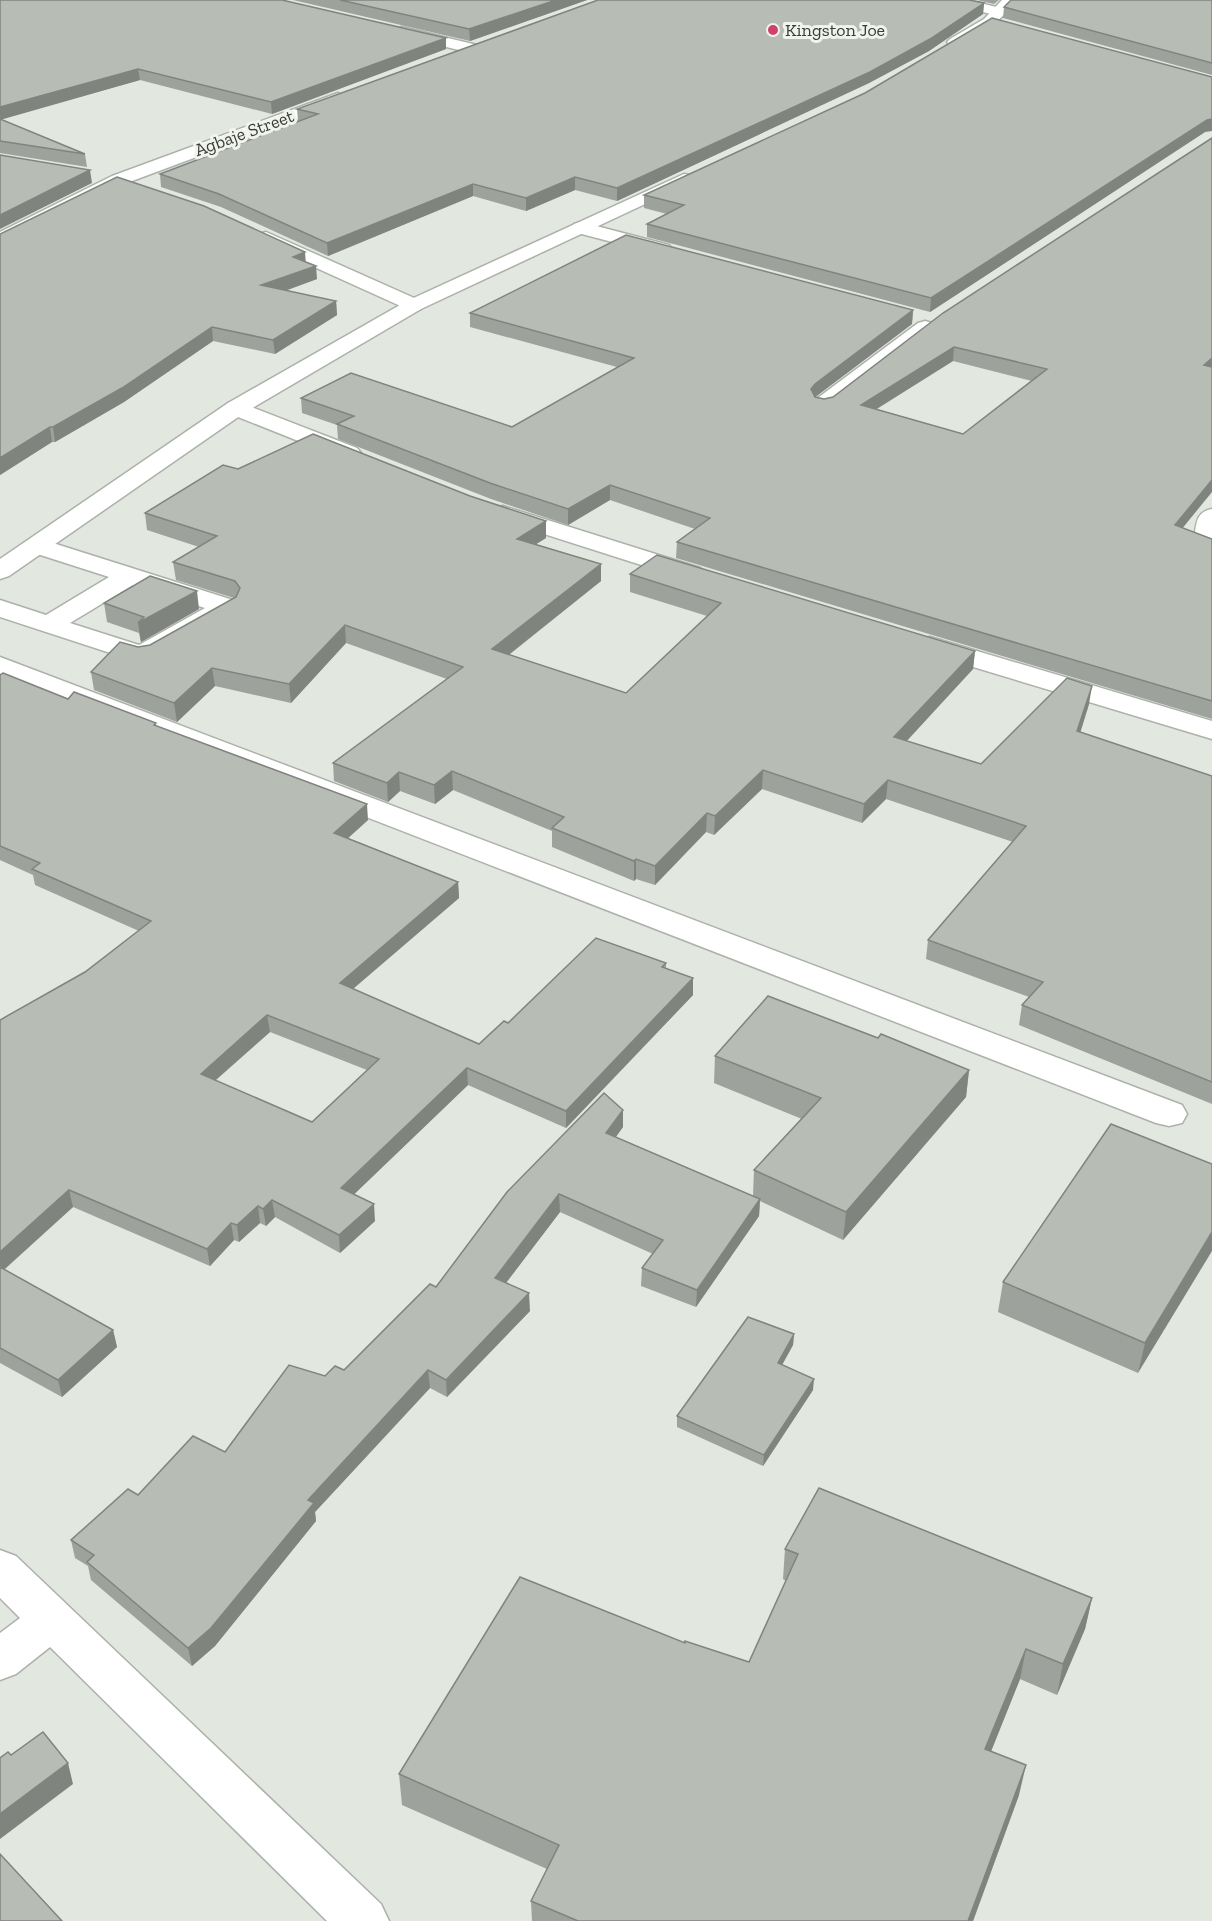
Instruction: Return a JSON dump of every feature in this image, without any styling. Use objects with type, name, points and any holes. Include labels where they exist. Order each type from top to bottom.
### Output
[{"type":"street","points":[[948,0],[1002,15]]},
{"type":"street","points":[[939,52],[1002,15]]},
{"type":"street","points":[[390,29],[471,48]]},
{"type":"street","points":[[449,56],[492,41]]},
{"type":"street","name":"Agbaje Street","points":[[0,240],[118,180],[349,93]]},
{"type":"street","points":[[0,571],[237,408],[414,305],[698,173]]},
{"type":"street","points":[[82,174],[118,180],[149,191]]},
{"type":"street","points":[[245,228],[414,305]]},
{"type":"street","points":[[581,228],[683,255]]},
{"type":"street","points":[[823,405],[938,317],[910,315]]},
{"type":"street","points":[[237,408],[370,461]]},
{"type":"street","points":[[482,506],[567,535],[714,579]]},
{"type":"street","points":[[1212,516],[1209,519],[1207,532],[1212,536]]},
{"type":"street","points":[[0,608],[145,655],[227,607],[37,546]]},
{"type":"street","points":[[49,624],[130,576]]},
{"type":"street","points":[[906,638],[1212,730]]},
{"type":"street","points":[[0,665],[1169,1114]]},
{"type":"street","points":[[0,1569],[363,1921]]},
{"type":"street","points":[[0,1660],[51,1620]]},
{"type":"building","points":[[0,0],[282,0],[446,38],[271,102],[138,69],[0,107]]},
{"type":"building","points":[[340,0],[556,0],[469,29]]},
{"type":"building","points":[[598,0],[969,0],[984,3],[930,39],[870,72],[617,188],[575,177],[526,198],[473,184],[327,243],[219,194],[160,174],[318,114],[297,109]]},
{"type":"building","points":[[1011,0],[1212,0],[1212,63],[1004,7]]},
{"type":"building","points":[[992,18],[1212,77],[1212,119],[1207,120],[931,298],[647,224],[684,205],[644,195],[865,93]]},
{"type":"building","points":[[0,119],[85,154],[0,141]]},
{"type":"building","points":[[1212,138],[1212,358],[1204,365],[1212,367],[1212,480],[1175,525],[1212,539],[1212,701],[677,542],[710,518],[610,485],[568,509],[490,483],[337,424],[354,416],[301,398],[351,373],[512,427],[634,358],[470,313],[626,235],[913,310],[815,384],[811,389],[815,397],[824,399],[833,397],[943,313]],"holes":[[[954,347],[1047,369],[963,434],[861,405]]]},
{"type":"building","points":[[0,155],[90,170],[0,215]]},
{"type":"building","points":[[117,177],[204,206],[305,252],[293,257],[316,266],[261,285],[336,301],[273,340],[212,327],[122,388],[50,427],[0,458],[0,234]]},
{"type":"building","points":[[313,434],[470,496],[546,521],[517,539],[601,564],[492,649],[626,693],[721,603],[630,574],[657,555],[975,651],[894,737],[981,764],[1067,678],[1092,686],[1077,731],[1212,776],[1212,1082],[1022,1005],[1043,982],[928,940],[1026,826],[888,780],[864,804],[763,770],[715,816],[707,813],[655,866],[636,859],[634,861],[552,828],[564,817],[452,771],[434,785],[399,772],[387,783],[333,763],[463,667],[345,625],[289,684],[212,668],[174,703],[91,672],[120,642],[138,647],[150,645],[236,597],[240,588],[235,581],[173,562],[217,536],[145,513],[223,465],[238,469]]},
{"type":"building","points":[[150,576],[197,591],[138,623],[144,617],[104,603]]},
{"type":"building","points":[[3,673],[68,699],[74,692],[156,723],[154,725],[367,804],[334,833],[458,882],[340,983],[479,1044],[504,1021],[508,1023],[596,938],[666,963],[662,967],[693,978],[566,1111],[467,1068],[341,1188],[374,1204],[339,1235],[272,1200],[263,1209],[258,1206],[237,1225],[231,1223],[207,1249],[69,1190],[0,1252],[0,1020],[85,972],[151,921],[32,869],[40,863],[0,846],[0,675]],"holes":[[[267,1015],[379,1059],[312,1122],[201,1074]]]},
{"type":"building","points":[[768,996],[878,1038],[881,1034],[969,1070],[846,1212],[754,1170],[821,1098],[715,1056]]},
{"type":"building","points":[[604,1093],[623,1110],[606,1133],[760,1199],[697,1290],[642,1268],[663,1240],[559,1194],[495,1278],[529,1293],[446,1380],[428,1370],[308,1500],[314,1503],[211,1628],[188,1648],[87,1562],[94,1555],[71,1540],[128,1489],[138,1495],[193,1436],[225,1452],[289,1365],[325,1376],[335,1366],[344,1370],[430,1284],[436,1287],[507,1192]]},
{"type":"building","points":[[1111,1124],[1212,1164],[1212,1232],[1145,1343],[1003,1282]]},
{"type":"building","points":[[0,1267],[113,1330],[58,1380],[0,1348]]},
{"type":"building","points":[[748,1317],[794,1334],[778,1363],[814,1379],[764,1455],[677,1416]]},
{"type":"building","points":[[819,1488],[1092,1598],[1063,1664],[1026,1649],[985,1749],[1026,1765],[968,1921],[578,1921],[531,1901],[559,1845],[399,1774],[520,1577],[685,1643],[685,1641],[749,1662],[798,1554],[785,1549]]},
{"type":"building","points":[[43,1732],[68,1763],[0,1814],[0,1758],[8,1752],[11,1755]]},
{"type":"building","points":[[0,1854],[62,1921],[0,1921]]},
{"type":"place","name":"Kingston Joe","points":[[773,30]]}]
